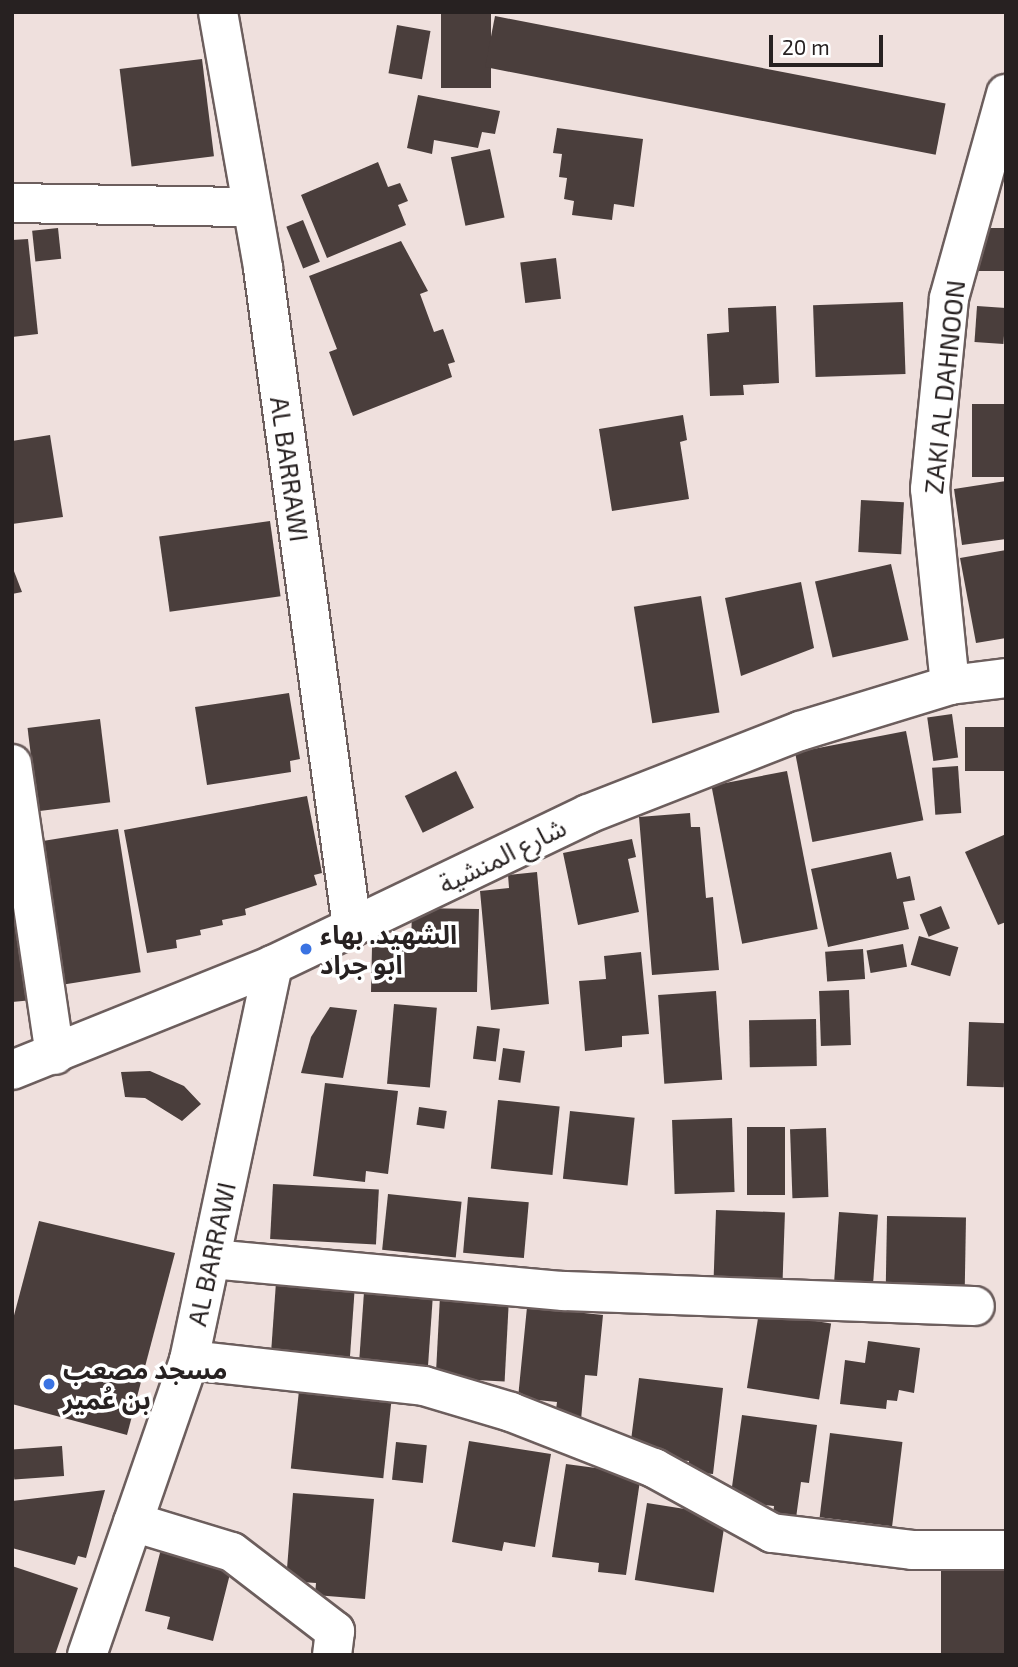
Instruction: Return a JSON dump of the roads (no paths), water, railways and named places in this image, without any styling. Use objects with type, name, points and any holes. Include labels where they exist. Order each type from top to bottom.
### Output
[{"type":"street","name":"AL BARRAWI","points":[[218,12],[252,207],[352,927]]},
{"type":"street","name":"ZAKI AL DAHNOON","points":[[950,685],[931,475],[949,298],[1006,94]]},
{"type":"street","points":[[12,203],[252,207]]},
{"type":"street","name":"شارع المنشية","points":[[12,1070],[55,1055],[273,965],[588,814],[800,731],[950,685],[1006,678]]},
{"type":"street","points":[[12,764],[55,1055]]},
{"type":"street","name":"AL BARRAWI","points":[[87,1655],[189,1360],[273,965]]},
{"type":"street","points":[[211,1259],[564,1291],[975,1306]]},
{"type":"street","points":[[189,1360],[424,1386],[474,1401],[654,1468],[772,1533],[912,1550],[1006,1550]]},
{"type":"street","points":[[133,1522],[232,1552],[335,1631],[332,1655]]},
{"type":"place","name":"الشهيد. بهاء ابو جراد","points":[[306,949]]},
{"type":"place","name":"مسجد مصعب بن عُمير","points":[[49,1384]]}]
